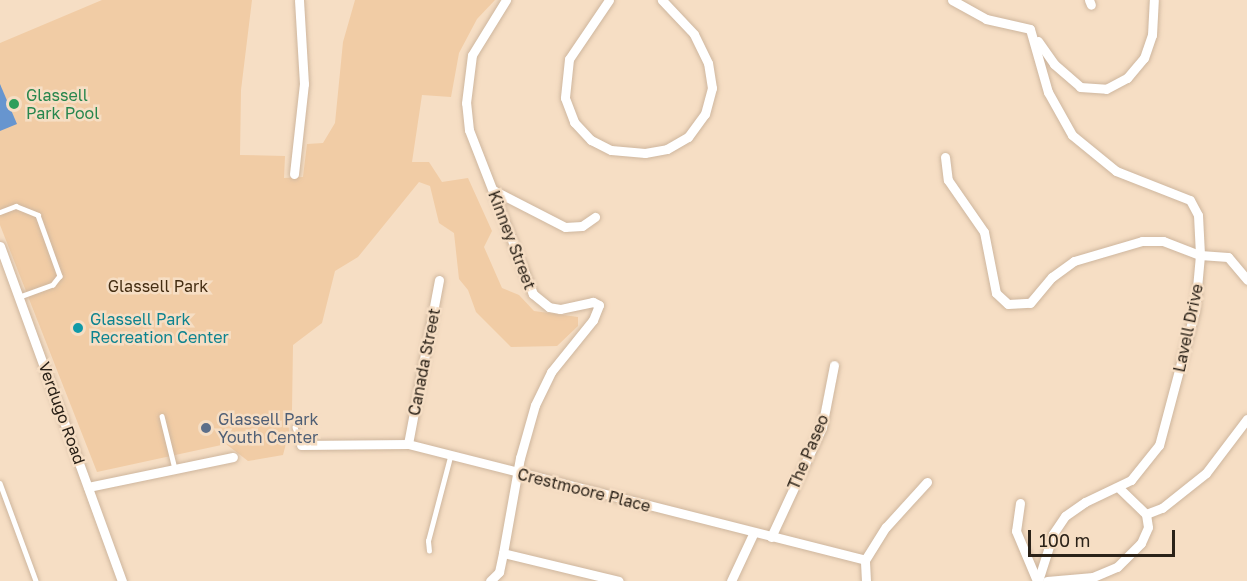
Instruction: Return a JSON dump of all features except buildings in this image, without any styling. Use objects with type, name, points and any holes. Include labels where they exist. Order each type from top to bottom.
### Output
[{"type":"street","points":[[294,174],[304,84],[299,0]]},
{"type":"street","name":"Kinney Street","points":[[490,581],[499,572],[527,429],[542,388],[560,359],[593,320],[599,305],[593,302],[560,309],[549,307],[533,294],[469,130],[466,104],[475,45],[506,0]]},
{"type":"street","points":[[609,0],[569,59],[564,84],[568,111],[583,132],[611,150],[657,152],[678,144],[705,114],[711,75],[694,34],[662,0]]},
{"type":"street","points":[[952,0],[986,19],[1025,26],[1034,33],[1068,78],[1088,90],[1106,89],[1127,78],[1144,58],[1152,35],[1154,0]]},
{"type":"street","name":"Lavell Drive","points":[[1034,33],[1048,92],[1072,135],[1116,171],[1183,195],[1198,215],[1200,255],[1195,310],[1164,431],[1151,460],[1119,488],[1085,501],[1065,516],[1053,534],[1038,581]]},
{"type":"street","points":[[945,157],[948,180],[984,232],[996,292],[1008,304],[1030,303],[1052,277],[1074,261],[1142,241],[1163,242],[1200,255],[1228,257],[1247,280]]},
{"type":"street","points":[[493,190],[565,227],[582,226],[595,217]]},
{"type":"street","name":"Verdugo Road","points":[[0,246],[122,581]]},
{"type":"street","name":"Canada Street","points":[[408,444],[439,279]]},
{"type":"street","name":"The Paseo","points":[[771,537],[822,427],[834,365]]},
{"type":"street","points":[[1146,514],[1162,508],[1206,473],[1247,419]]},
{"type":"street","name":"Crestmoore Place","points":[[301,445],[408,444],[519,475],[865,560]]},
{"type":"street","points":[[88,488],[233,457]]},
{"type":"street","points":[[866,581],[865,560],[886,527],[927,482]]},
{"type":"street","points":[[1047,581],[1093,577],[1117,567],[1141,543],[1148,527],[1146,514],[1119,488]]},
{"type":"street","points":[[1020,503],[1016,531],[1038,581]]},
{"type":"street","points":[[731,581],[754,532]]},
{"type":"street","points":[[503,553],[619,581]]},
{"type":"lane","points":[[0,212],[15,206],[38,215],[60,276],[53,285],[20,297]]},
{"type":"lane","points":[[162,416],[175,469]]},
{"type":"lane","points":[[295,427],[301,445]]},
{"type":"lane","points":[[429,551],[428,541],[450,457]]},
{"type":"lane","points":[[0,483],[36,581]]},
{"type":"green space","name":"Glassell Park","points":[[102,0],[252,0],[241,90],[240,155],[285,156],[284,178],[303,177],[307,144],[323,143],[335,123],[343,42],[355,0],[495,0],[477,19],[459,53],[451,97],[422,95],[412,162],[429,162],[442,182],[468,178],[492,231],[484,247],[502,288],[519,295],[534,311],[578,317],[578,326],[557,346],[511,347],[476,312],[468,290],[459,279],[454,233],[439,223],[430,186],[419,182],[358,257],[335,271],[322,323],[293,345],[292,410],[288,416],[289,432],[283,455],[248,461],[226,444],[97,472],[0,225],[0,43]]},
{"type":"water","points":[[0,84],[17,124],[0,131]]},
{"type":"place","name":"Glassell Park Pool","points":[[14,104]]},
{"type":"place","name":"Glassell Park Recreation Center","points":[[78,328]]},
{"type":"place","name":"Glassell Park Youth Center","points":[[206,428]]}]
